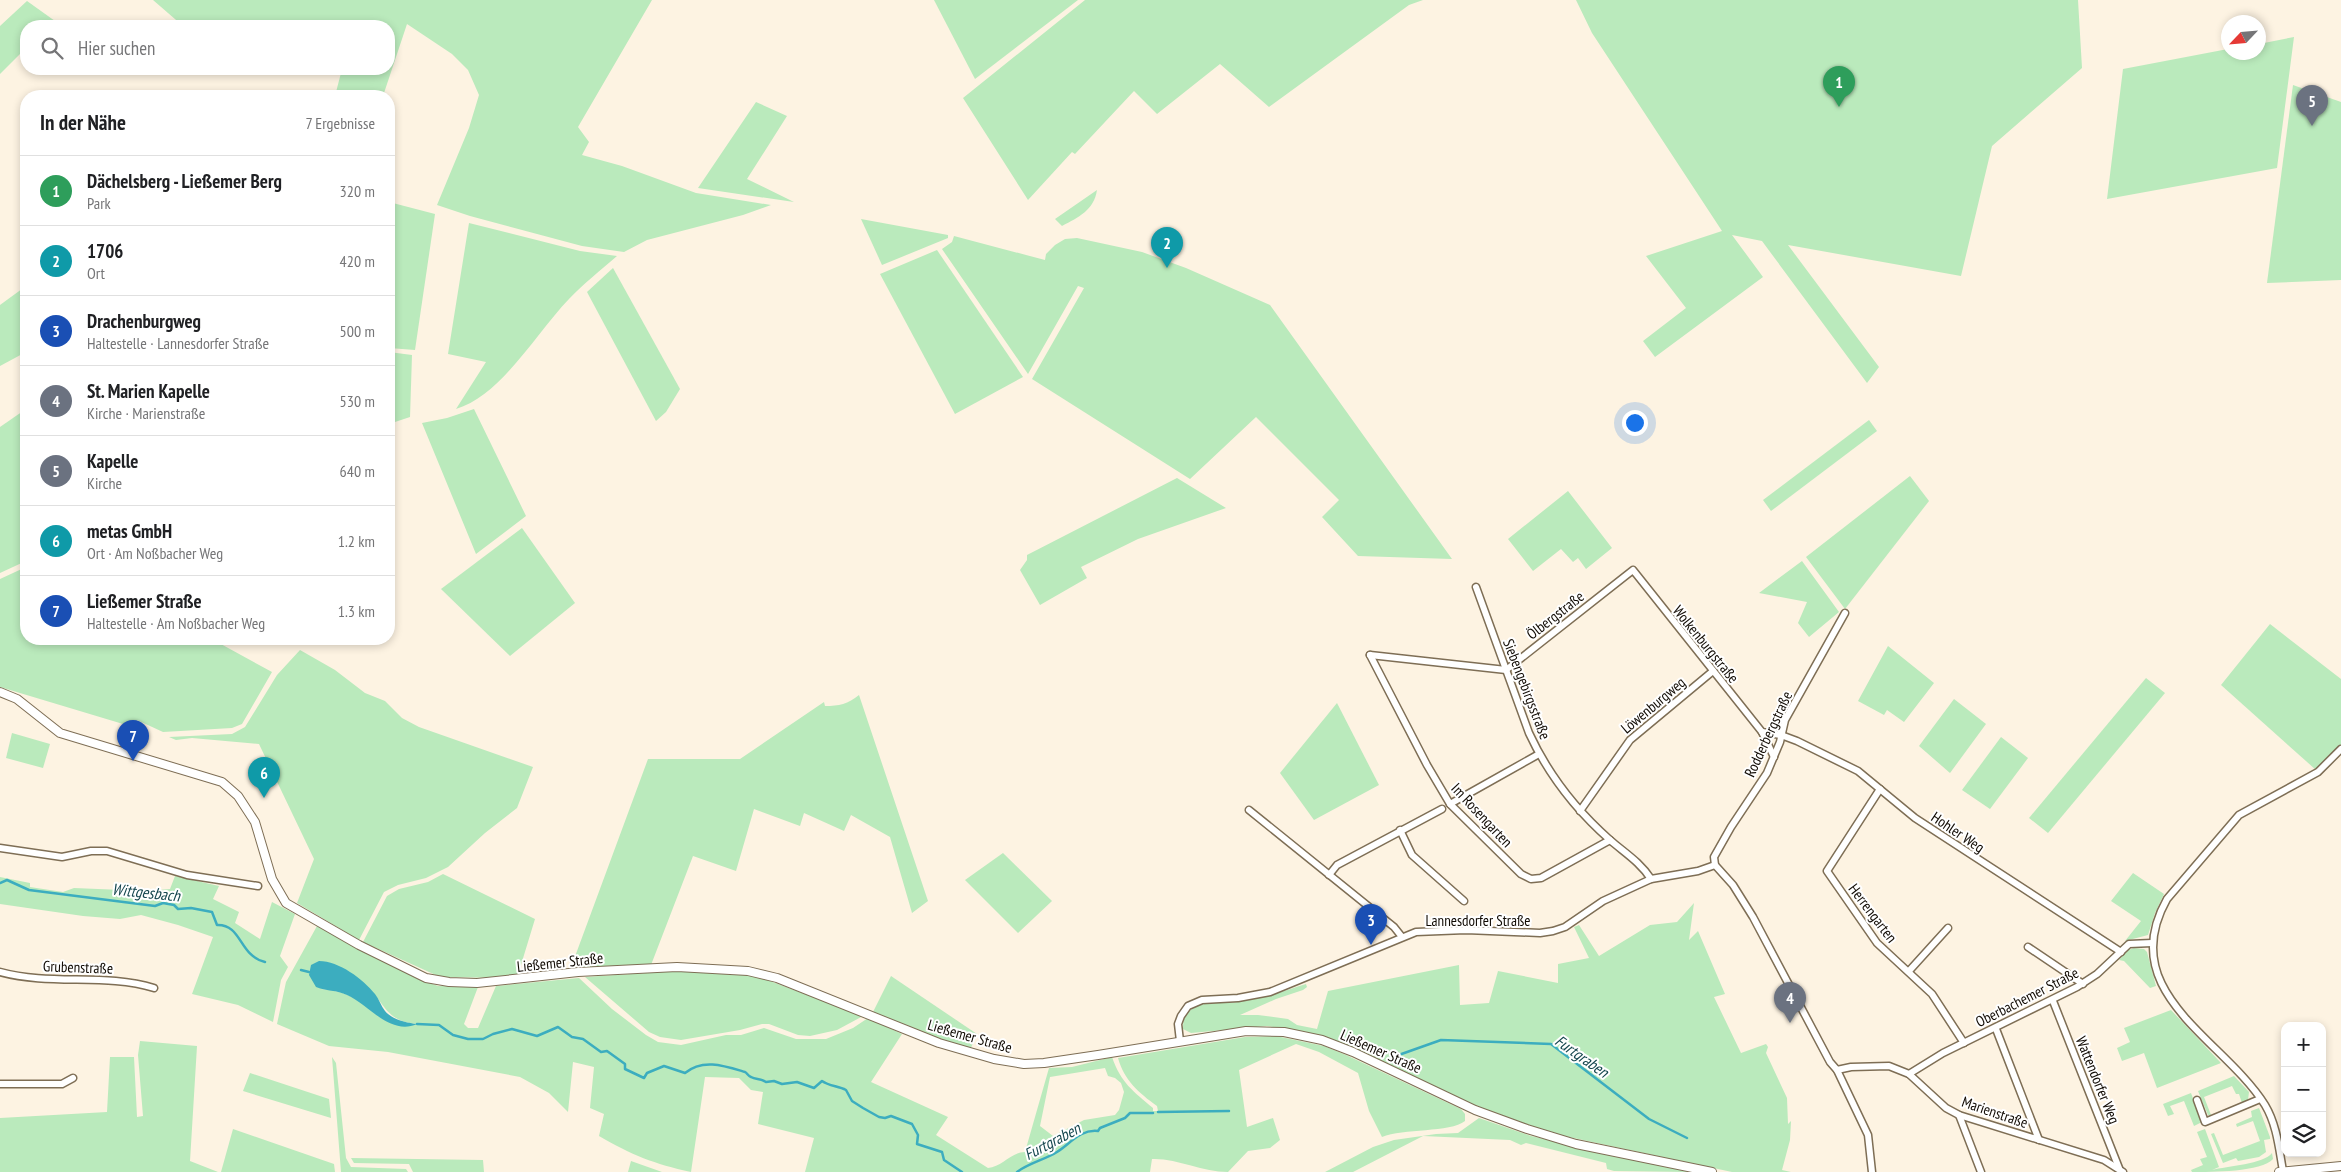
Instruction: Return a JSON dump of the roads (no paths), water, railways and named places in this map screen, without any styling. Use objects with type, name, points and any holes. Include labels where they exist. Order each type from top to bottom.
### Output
[{"type":"street","name":"Ölbergstraße","points":[[1506,670],[1632,570]]},
{"type":"street","name":"Wolkenburgstraße","points":[[1632,570],[1762,732],[1774,757]]},
{"type":"street","name":"Siebengebirgsstraße","points":[[1476,587],[1539,754],[1564,792],[1580,811],[1610,840],[1636,859],[1651,879]]},
{"type":"street","name":"Rodderbergstraße","points":[[1716,865],[1714,857],[1718,847],[1767,773],[1786,720],[1845,613]]},
{"type":"street","name":"Im Rosengarten","points":[[1506,670],[1370,655],[1450,804],[1521,874],[1531,879],[1548,874],[1610,840]]},
{"type":"street","name":"Löwenburgweg","points":[[1580,811],[1630,740],[1713,672]]},
{"type":"street","name":"Ließemer Straße","points":[[0,692],[17,699],[60,733],[116,751],[210,777],[230,788],[255,822],[272,879],[286,902],[396,964],[426,978],[440,981],[490,983],[578,972],[667,968],[734,969],[777,978],[939,1043],[1007,1062],[1044,1063],[1246,1031],[1284,1032],[1322,1040],[1354,1052],[1475,1110],[1526,1130],[1576,1144],[1712,1172]]},
{"type":"street","points":[[1762,732],[1781,735]]},
{"type":"street","name":"Hohler Weg","points":[[1781,735],[1827,754],[1858,771],[1931,829],[2121,952]]},
{"type":"street","points":[[2341,749],[2318,772],[2240,815],[2167,899],[2159,914],[2152,943],[2158,977],[2168,998],[2260,1099],[2270,1115],[2275,1131],[2281,1172],[2341,1166]]},
{"type":"street","points":[[1450,804],[1539,754]]},
{"type":"street","name":"Herrengarten","points":[[1880,789],[1827,871],[1877,943],[1932,994],[1964,1043]]},
{"type":"street","points":[[1329,875],[1337,865],[1442,808]]},
{"type":"street","points":[[1249,810],[1394,927],[1402,937]]},
{"type":"street","points":[[1400,830],[1412,855],[1464,901]]},
{"type":"street","points":[[0,848],[62,858],[91,851],[107,851],[187,875],[258,886]]},
{"type":"street","points":[[1716,865],[1733,885],[1753,917],[1830,1062],[1837,1070],[1868,1135],[1872,1172]]},
{"type":"street","name":"Lannesdorfer Straße","points":[[1180,1042],[1178,1024],[1188,1006],[1202,1000],[1238,998],[1270,992],[1416,932],[1466,930],[1540,933],[1553,931],[1566,926],[1603,901],[1651,879],[1685,874],[1716,865]]},
{"type":"street","points":[[1909,971],[1948,928]]},
{"type":"street","name":"Oberbachemer Straße","points":[[1909,1074],[1964,1043],[2053,1001],[2083,984],[2098,974],[2129,944],[2152,943]]},
{"type":"street","points":[[2028,947],[2083,984]]},
{"type":"street","name":"Grubenstraße","points":[[0,972],[48,980],[134,981],[154,988]]},
{"type":"street","name":"Wattendorfer Weg","points":[[2053,1001],[2121,1170]]},
{"type":"street","points":[[1996,1029],[2039,1140]]},
{"type":"street","name":"Marienstraße","points":[[1837,1070],[1851,1067],[1889,1066],[1909,1074],[1946,1108],[1959,1115],[2104,1160],[2121,1170]]},
{"type":"street","points":[[0,1084],[62,1084],[72,1078]]},
{"type":"street","points":[[2197,1100],[2205,1122],[2260,1099]]},
{"type":"street","points":[[1959,1115],[1981,1172]]},
{"type":"water","points":[[319,961],[334,964],[350,972],[370,988],[388,1014],[400,1020],[417,1024],[407,1027],[398,1026],[380,1017],[347,995],[316,987],[309,975],[311,965]]},
{"type":"waterway","name":"Wittgesbach","points":[[0,883],[7,880],[29,890],[155,906],[163,903],[174,905],[178,909],[191,908],[212,912],[217,925],[225,926],[231,930],[250,954],[256,959],[265,962]]},
{"type":"waterway","name":"Wittgesbach","points":[[301,970],[309,972]]},
{"type":"waterway","name":"Wittgesbach","points":[[417,1024],[439,1025],[453,1035],[468,1039],[483,1039],[512,1029],[537,1036],[558,1027],[572,1037],[583,1039],[601,1052],[607,1051],[625,1064],[625,1069],[644,1078],[647,1073],[664,1066],[685,1073],[699,1066],[714,1065],[745,1072],[753,1078],[766,1082],[774,1081],[782,1084],[797,1082],[814,1088],[822,1081],[846,1090],[852,1101],[879,1117],[891,1116],[912,1124],[918,1135],[917,1144],[942,1152],[944,1160],[962,1172]]},
{"type":"waterway","name":"Furtgraben","points":[[1393,1057],[1441,1040],[1551,1044],[1649,1119],[1687,1138]]},
{"type":"waterway","name":"Furtgraben","points":[[1158,1112],[1229,1111]]},
{"type":"waterway","name":"Furtgraben","points":[[1017,1172],[1057,1152],[1086,1132],[1098,1131],[1100,1128],[1125,1118],[1130,1113],[1153,1113]]},
{"type":"place","name":"Dächelsberg - Ließemer Berg","points":[[1839,107]]},
{"type":"place","name":"Kapelle","points":[[2312,126]]},
{"type":"place","name":"1706","points":[[1167,268]]},
{"type":"place","name":"Ließemer Straße","points":[[133,761]]},
{"type":"place","name":"metas GmbH","points":[[264,798]]},
{"type":"place","name":"Drachenburgweg","points":[[1371,945]]},
{"type":"place","name":"St. Marien Kapelle","points":[[1790,1023]]}]
